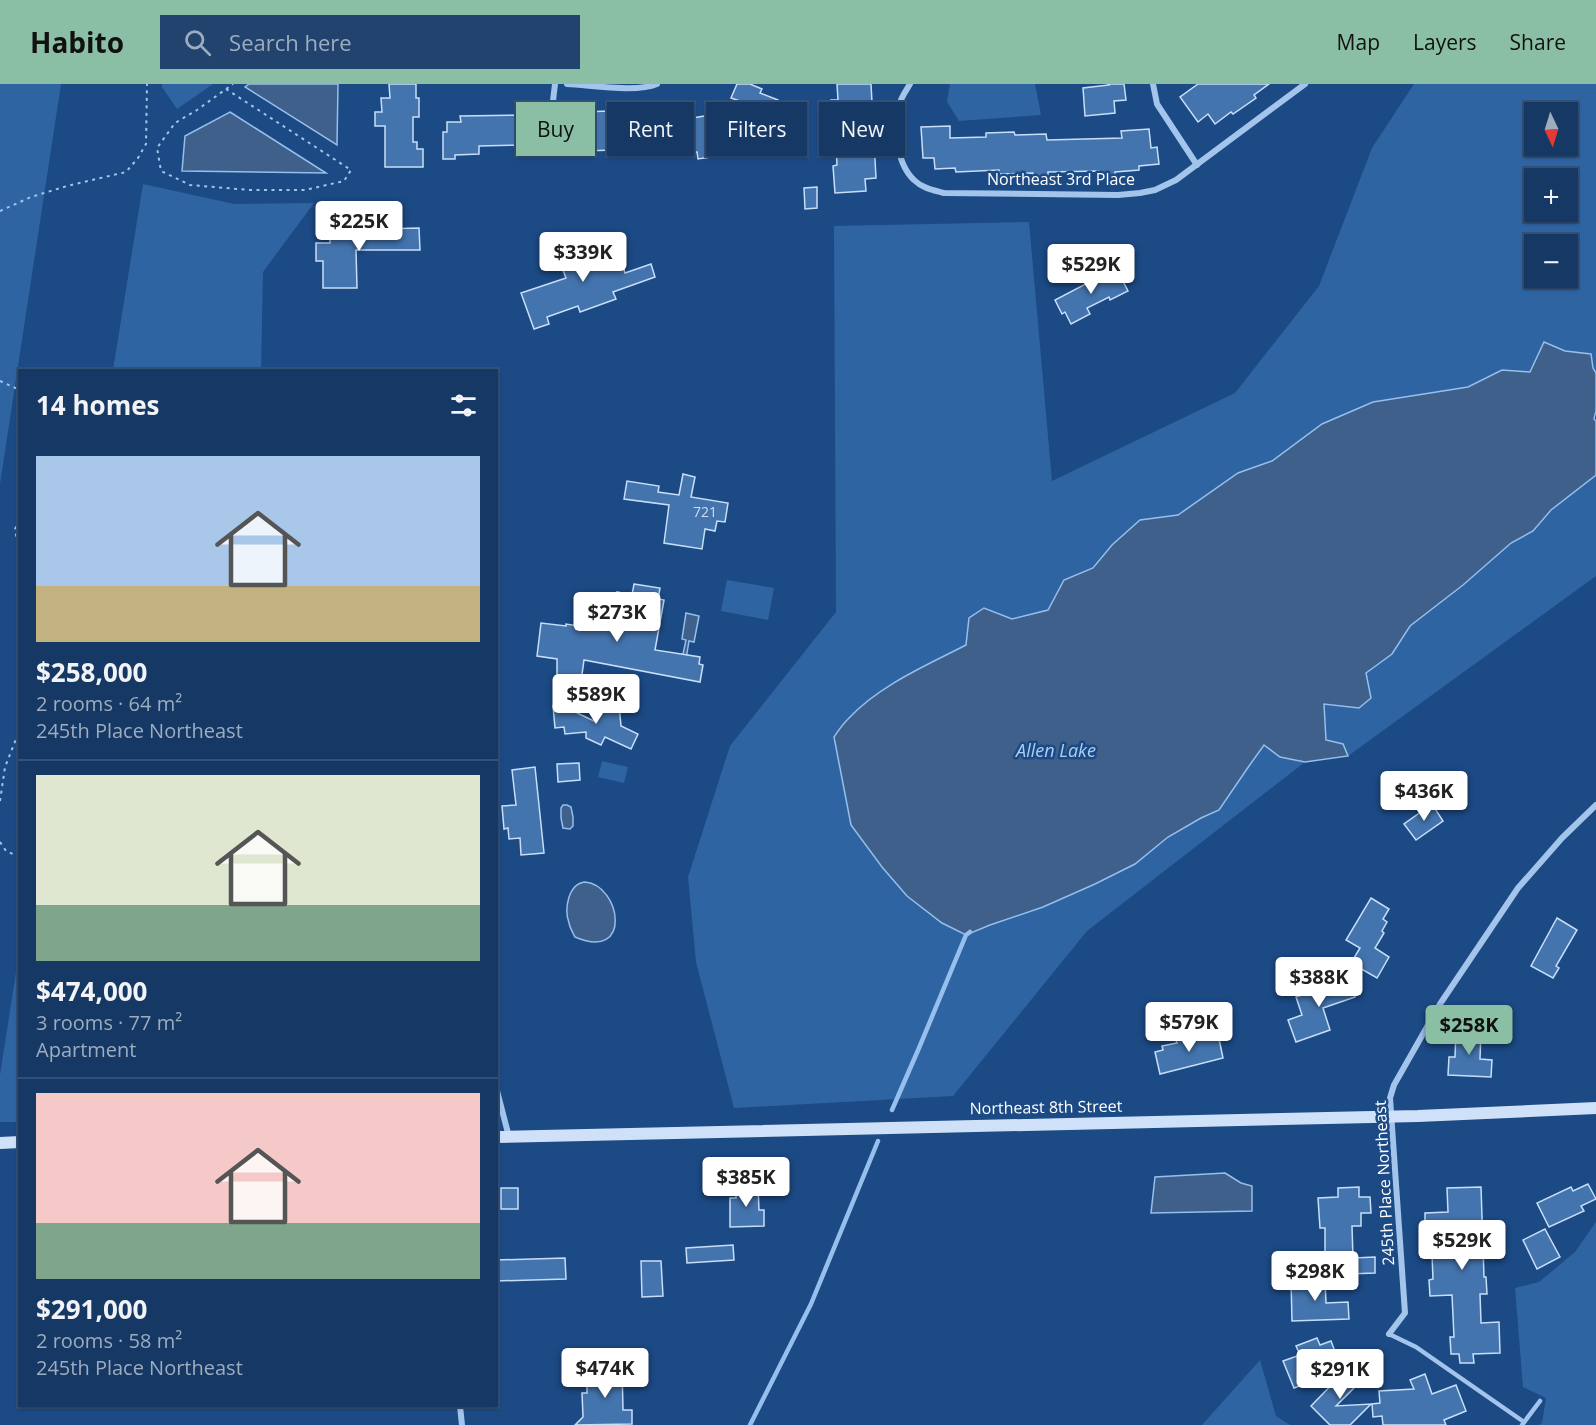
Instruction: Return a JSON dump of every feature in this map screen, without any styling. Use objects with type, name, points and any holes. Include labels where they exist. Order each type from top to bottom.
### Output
[{"type":"street","points":[[553,102],[555,84]]},
{"type":"street","points":[[567,84],[633,88],[657,84]]},
{"type":"street","name":"Northeast 3rd Place","points":[[910,84],[902,98],[897,115],[896,132],[905,168],[914,180],[928,189],[944,193],[1087,195],[1140,193],[1155,190],[1176,180],[1305,84]]},
{"type":"street","points":[[1153,84],[1157,104],[1197,165]]},
{"type":"street","name":"245th Place Northeast","points":[[1389,1334],[1405,1313],[1390,1098],[1394,1085],[1440,1004],[1518,888],[1562,838],[1596,805]]},
{"type":"street","points":[[498,1101],[503,1137]]},
{"type":"street","name":"Northeast 8th Street","points":[[503,1137],[1391,1116],[1596,1108]]},
{"type":"street","points":[[0,1143],[18,1142]]},
{"type":"street","points":[[460,1407],[462,1425]]},
{"type":"lane","points":[[1389,1334],[1416,1347],[1523,1423],[1540,1401]]},
{"type":"path","points":[[0,211],[31,196],[126,172],[146,144],[147,84]]},
{"type":"path","points":[[226,89],[351,170],[344,181],[305,190],[249,190],[190,185],[161,171],[157,148],[175,123],[233,84]]},
{"type":"path","points":[[0,381],[18,389]]},
{"type":"path","points":[[18,524],[15,529],[18,546]]},
{"type":"path","points":[[0,801],[5,767],[18,734]]},
{"type":"path","points":[[0,842],[6,851],[18,856]]},
{"type":"shaded area","points":[[0,84],[61,84],[0,484]]},
{"type":"shaded area","points":[[162,84],[213,84],[177,109]]},
{"type":"shaded area","points":[[950,84],[1035,84],[1041,115],[959,121],[947,102]]},
{"type":"shaded area","points":[[1414,84],[1596,84],[1596,373],[1591,354],[1565,351],[1544,342],[1530,372],[1502,370],[1468,387],[1373,402],[1322,424],[1272,461],[1238,473],[1178,515],[1140,520],[1112,545],[1093,568],[1064,580],[1048,610],[1012,619],[984,608],[969,618],[966,645],[888,686],[860,706],[834,737],[851,825],[881,867],[966,935],[1043,907],[1135,864],[1168,837],[1219,810],[1264,745],[1280,757],[1305,762],[1087,931],[953,1096],[734,1108],[696,962],[688,877],[730,746],[836,612],[834,226],[1029,222],[1052,481],[1235,393],[1319,286],[1372,148]]},
{"type":"shaded area","points":[[143,184],[234,204],[314,203],[263,272],[261,369],[113,369]]},
{"type":"shaded area","points":[[1596,475],[1596,576],[1348,756],[1343,744],[1326,740],[1324,704],[1358,707],[1366,673],[1392,654],[1410,626],[1463,585],[1511,543],[1533,531],[1551,510]]},
{"type":"shaded area","points":[[727,580],[774,588],[768,620],[721,611]]},
{"type":"shaded area","points":[[602,761],[628,767],[624,783],[598,777]]},
{"type":"shaded area","points":[[18,959],[18,1122],[0,1122],[0,1075]]},
{"type":"shaded area","points":[[1596,1222],[1596,1425],[1539,1425],[1542,1423],[1546,1398],[1523,1387],[1515,1288],[1539,1282],[1575,1252]]},
{"type":"shaded area","points":[[1260,1360],[1276,1416],[1290,1425],[1202,1425]]},
{"type":"water","points":[[249,84],[338,84],[337,145],[245,87]]},
{"type":"water","points":[[230,112],[326,173],[182,171],[185,136]]},
{"type":"water","name":"Allen Lake","points":[[1544,342],[1565,351],[1591,354],[1596,373],[1594,419],[1596,421],[1596,475],[1551,510],[1533,531],[1511,543],[1463,585],[1410,626],[1392,654],[1366,673],[1371,698],[1359,708],[1324,704],[1326,740],[1343,744],[1348,756],[1305,762],[1280,757],[1264,745],[1219,810],[1168,837],[1135,864],[1043,907],[966,935],[942,923],[907,896],[882,867],[851,825],[834,737],[860,707],[888,686],[966,645],[969,618],[984,608],[1012,619],[1048,610],[1064,580],[1093,568],[1112,545],[1140,520],[1178,515],[1238,473],[1272,461],[1322,424],[1373,402],[1468,387],[1502,370],[1530,372]]},
{"type":"water","points":[[686,613],[699,616],[694,642],[689,641],[686,659],[682,659],[686,640],[682,639]]},
{"type":"water","points":[[563,805],[571,807],[573,826],[570,829],[563,828],[561,808]]},
{"type":"water","points":[[585,882],[597,886],[607,895],[613,907],[615,920],[613,931],[606,939],[594,942],[575,937],[570,927],[567,904],[571,892],[579,884]]},
{"type":"water","points":[[1225,1173],[1241,1183],[1252,1186],[1252,1211],[1151,1213],[1155,1177]]},
{"type":"building","points":[[389,84],[416,84],[419,117],[413,117],[413,142],[417,142],[417,149],[423,149],[423,167],[385,167],[385,126],[375,126],[375,112],[382,112],[381,98],[390,98]]},
{"type":"building","points":[[737,84],[750,84],[762,89],[760,93],[778,100],[777,102],[743,102],[731,98]]},
{"type":"building","points":[[837,84],[871,84],[872,102],[831,102],[831,100],[838,100]]},
{"type":"building","points":[[1124,84],[1126,100],[1114,101],[1115,113],[1085,116],[1083,88]]},
{"type":"building","points":[[1198,84],[1269,84],[1254,95],[1256,98],[1215,124],[1208,114],[1198,122],[1180,97]]},
{"type":"building","points":[[607,111],[607,150],[595,151],[595,112]]},
{"type":"building","points":[[516,115],[516,145],[479,146],[479,154],[455,155],[455,159],[443,159],[443,132],[447,132],[447,122],[461,122],[460,116]]},
{"type":"building","points":[[706,116],[706,156],[717,156],[698,159],[697,152],[694,152],[694,118]]},
{"type":"building","points":[[950,126],[950,138],[986,137],[986,133],[1014,132],[1015,135],[1046,134],[1047,140],[1122,138],[1121,131],[1149,129],[1151,148],[1157,147],[1159,164],[1139,166],[1139,170],[1115,172],[1115,177],[1100,177],[1099,171],[1048,172],[1048,175],[1033,176],[1033,173],[999,174],[999,170],[956,172],[955,168],[935,169],[934,158],[923,158],[921,127]]},
{"type":"building","points":[[837,156],[875,156],[876,178],[865,179],[866,191],[835,193],[833,166],[837,165]]},
{"type":"building","points":[[817,187],[817,208],[805,209],[804,188]]},
{"type":"building","points":[[419,228],[420,250],[356,250],[357,288],[323,288],[323,261],[316,261],[316,243],[330,243],[330,236],[339,235],[339,230]]},
{"type":"building","points":[[614,239],[625,273],[651,264],[655,277],[613,292],[616,299],[580,312],[578,306],[547,317],[549,324],[534,329],[521,293],[566,278],[558,257]]},
{"type":"building","points":[[1116,268],[1128,291],[1087,308],[1090,314],[1071,324],[1065,312],[1062,314],[1055,300]]},
{"type":"building","points":[[683,474],[695,477],[691,497],[728,503],[725,522],[717,521],[715,531],[705,529],[702,549],[664,543],[669,505],[624,499],[627,481],[659,486],[658,492],[679,495]]},
{"type":"building","points":[[634,584],[660,588],[658,599],[664,600],[655,650],[700,657],[699,664],[703,665],[700,682],[584,660],[580,689],[557,688],[557,659],[537,656],[541,623],[566,626],[566,624],[619,632],[623,610],[613,609],[617,592],[632,595]]},
{"type":"building","points":[[619,705],[621,726],[638,734],[631,749],[605,737],[601,745],[586,738],[586,732],[565,734],[564,727],[555,728],[553,706],[565,711],[571,710],[594,721],[593,708]]},
{"type":"building","points":[[579,763],[580,780],[558,782],[557,764]]},
{"type":"building","points":[[535,767],[544,853],[521,855],[520,838],[509,839],[508,828],[504,829],[502,806],[516,805],[512,770]]},
{"type":"building","points":[[1432,804],[1443,821],[1416,840],[1404,824]]},
{"type":"building","points":[[1371,898],[1389,909],[1383,919],[1387,922],[1382,931],[1384,933],[1375,948],[1389,957],[1377,978],[1351,963],[1360,948],[1346,940]]},
{"type":"building","points":[[1557,918],[1577,930],[1556,966],[1559,968],[1553,978],[1531,966]]},
{"type":"building","points":[[1347,975],[1355,997],[1323,1008],[1330,1030],[1296,1042],[1288,1020],[1302,1015],[1296,997],[1328,986],[1327,982]]},
{"type":"building","points":[[1456,1029],[1481,1030],[1480,1059],[1492,1060],[1491,1077],[1448,1075],[1449,1057],[1455,1057]]},
{"type":"building","points":[[1193,1033],[1194,1040],[1218,1034],[1223,1058],[1160,1074],[1155,1052],[1163,1050],[1162,1046],[1177,1043],[1175,1038]]},
{"type":"building","points":[[1588,1184],[1596,1199],[1581,1206],[1584,1211],[1549,1227],[1537,1203],[1571,1187],[1573,1191]]},
{"type":"building","points":[[736,1185],[758,1185],[759,1210],[764,1210],[764,1226],[730,1227],[730,1198],[736,1198]]},
{"type":"building","points":[[1359,1187],[1359,1197],[1370,1197],[1371,1213],[1361,1213],[1361,1226],[1352,1226],[1353,1258],[1375,1257],[1375,1273],[1319,1275],[1319,1258],[1325,1258],[1325,1228],[1320,1228],[1318,1198],[1338,1197],[1338,1188]]},
{"type":"building","points":[[1481,1187],[1484,1277],[1486,1277],[1487,1294],[1480,1294],[1481,1323],[1499,1322],[1500,1353],[1473,1354],[1474,1363],[1460,1363],[1459,1354],[1451,1354],[1450,1337],[1454,1337],[1452,1295],[1430,1296],[1429,1280],[1433,1279],[1431,1230],[1425,1230],[1425,1213],[1448,1212],[1447,1188]]},
{"type":"building","points":[[501,1188],[518,1188],[518,1209],[501,1209]]},
{"type":"building","points":[[1545,1229],[1560,1257],[1537,1269],[1523,1240]]},
{"type":"building","points":[[733,1245],[734,1260],[687,1263],[686,1248]]},
{"type":"building","points":[[565,1258],[566,1279],[498,1281],[498,1260]]},
{"type":"building","points":[[641,1261],[661,1261],[663,1296],[642,1297]]},
{"type":"building","points":[[1325,1278],[1326,1303],[1348,1302],[1349,1319],[1292,1321],[1291,1280]]},
{"type":"building","points":[[1317,1338],[1320,1345],[1331,1341],[1342,1370],[1294,1388],[1283,1361],[1300,1355],[1296,1346]]},
{"type":"building","points":[[599,1366],[622,1366],[623,1410],[632,1410],[632,1424],[575,1425],[583,1417],[582,1393],[587,1393],[587,1373],[599,1373]]},
{"type":"building","points":[[1349,1367],[1354,1367],[1364,1378],[1336,1406],[1371,1404],[1350,1425],[1330,1425],[1311,1406]]},
{"type":"building","points":[[1425,1374],[1432,1394],[1456,1385],[1466,1411],[1444,1420],[1446,1425],[1383,1425],[1382,1416],[1373,1417],[1372,1404],[1380,1403],[1379,1391],[1414,1389],[1410,1380]]},
{"type":"waterway","points":[[892,1110],[966,935],[970,932]]},
{"type":"waterway","points":[[750,1425],[811,1304],[878,1141]]}]
